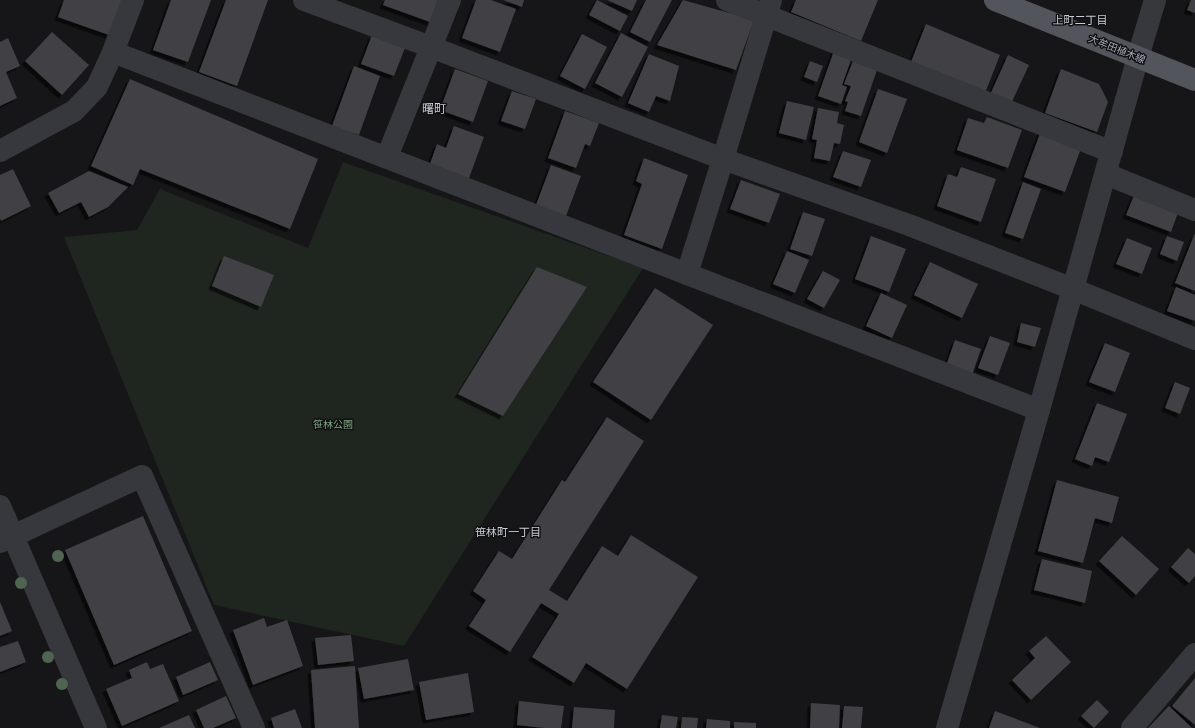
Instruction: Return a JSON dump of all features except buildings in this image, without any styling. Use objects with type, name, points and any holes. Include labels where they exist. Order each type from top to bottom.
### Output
[{"type":"main road","name":"大牟田植木線","points":[[995,0],[1195,80]]},
{"type":"street","points":[[0,151],[74,112],[97,87],[113,52],[133,0]]},
{"type":"street","points":[[304,0],[723,159],[909,225],[1073,289],[1195,339]]},
{"type":"street","points":[[387,157],[450,0]]},
{"type":"street","points":[[727,0],[769,8],[1112,152]]},
{"type":"street","points":[[947,728],[1155,0]]},
{"type":"street","points":[[687,274],[769,8]]},
{"type":"street","points":[[113,52],[1039,410]]},
{"type":"street","points":[[1106,174],[1195,210]]},
{"type":"street","points":[[7,540],[142,476],[254,728]]},
{"type":"street","points":[[0,506],[7,540],[96,728]]},
{"type":"street","points":[[1132,728],[1195,654]]},
{"type":"green space","name":"笹林公園","points":[[343,162],[643,268],[404,646],[214,605],[64,237],[137,230],[160,189],[308,248]]},
{"type":"district","name":"上町二丁目","points":[[1080,20]]},
{"type":"district","name":"曙町","points":[[434,108]]},
{"type":"district","name":"笹林町一丁目","points":[[508,532]]}]
